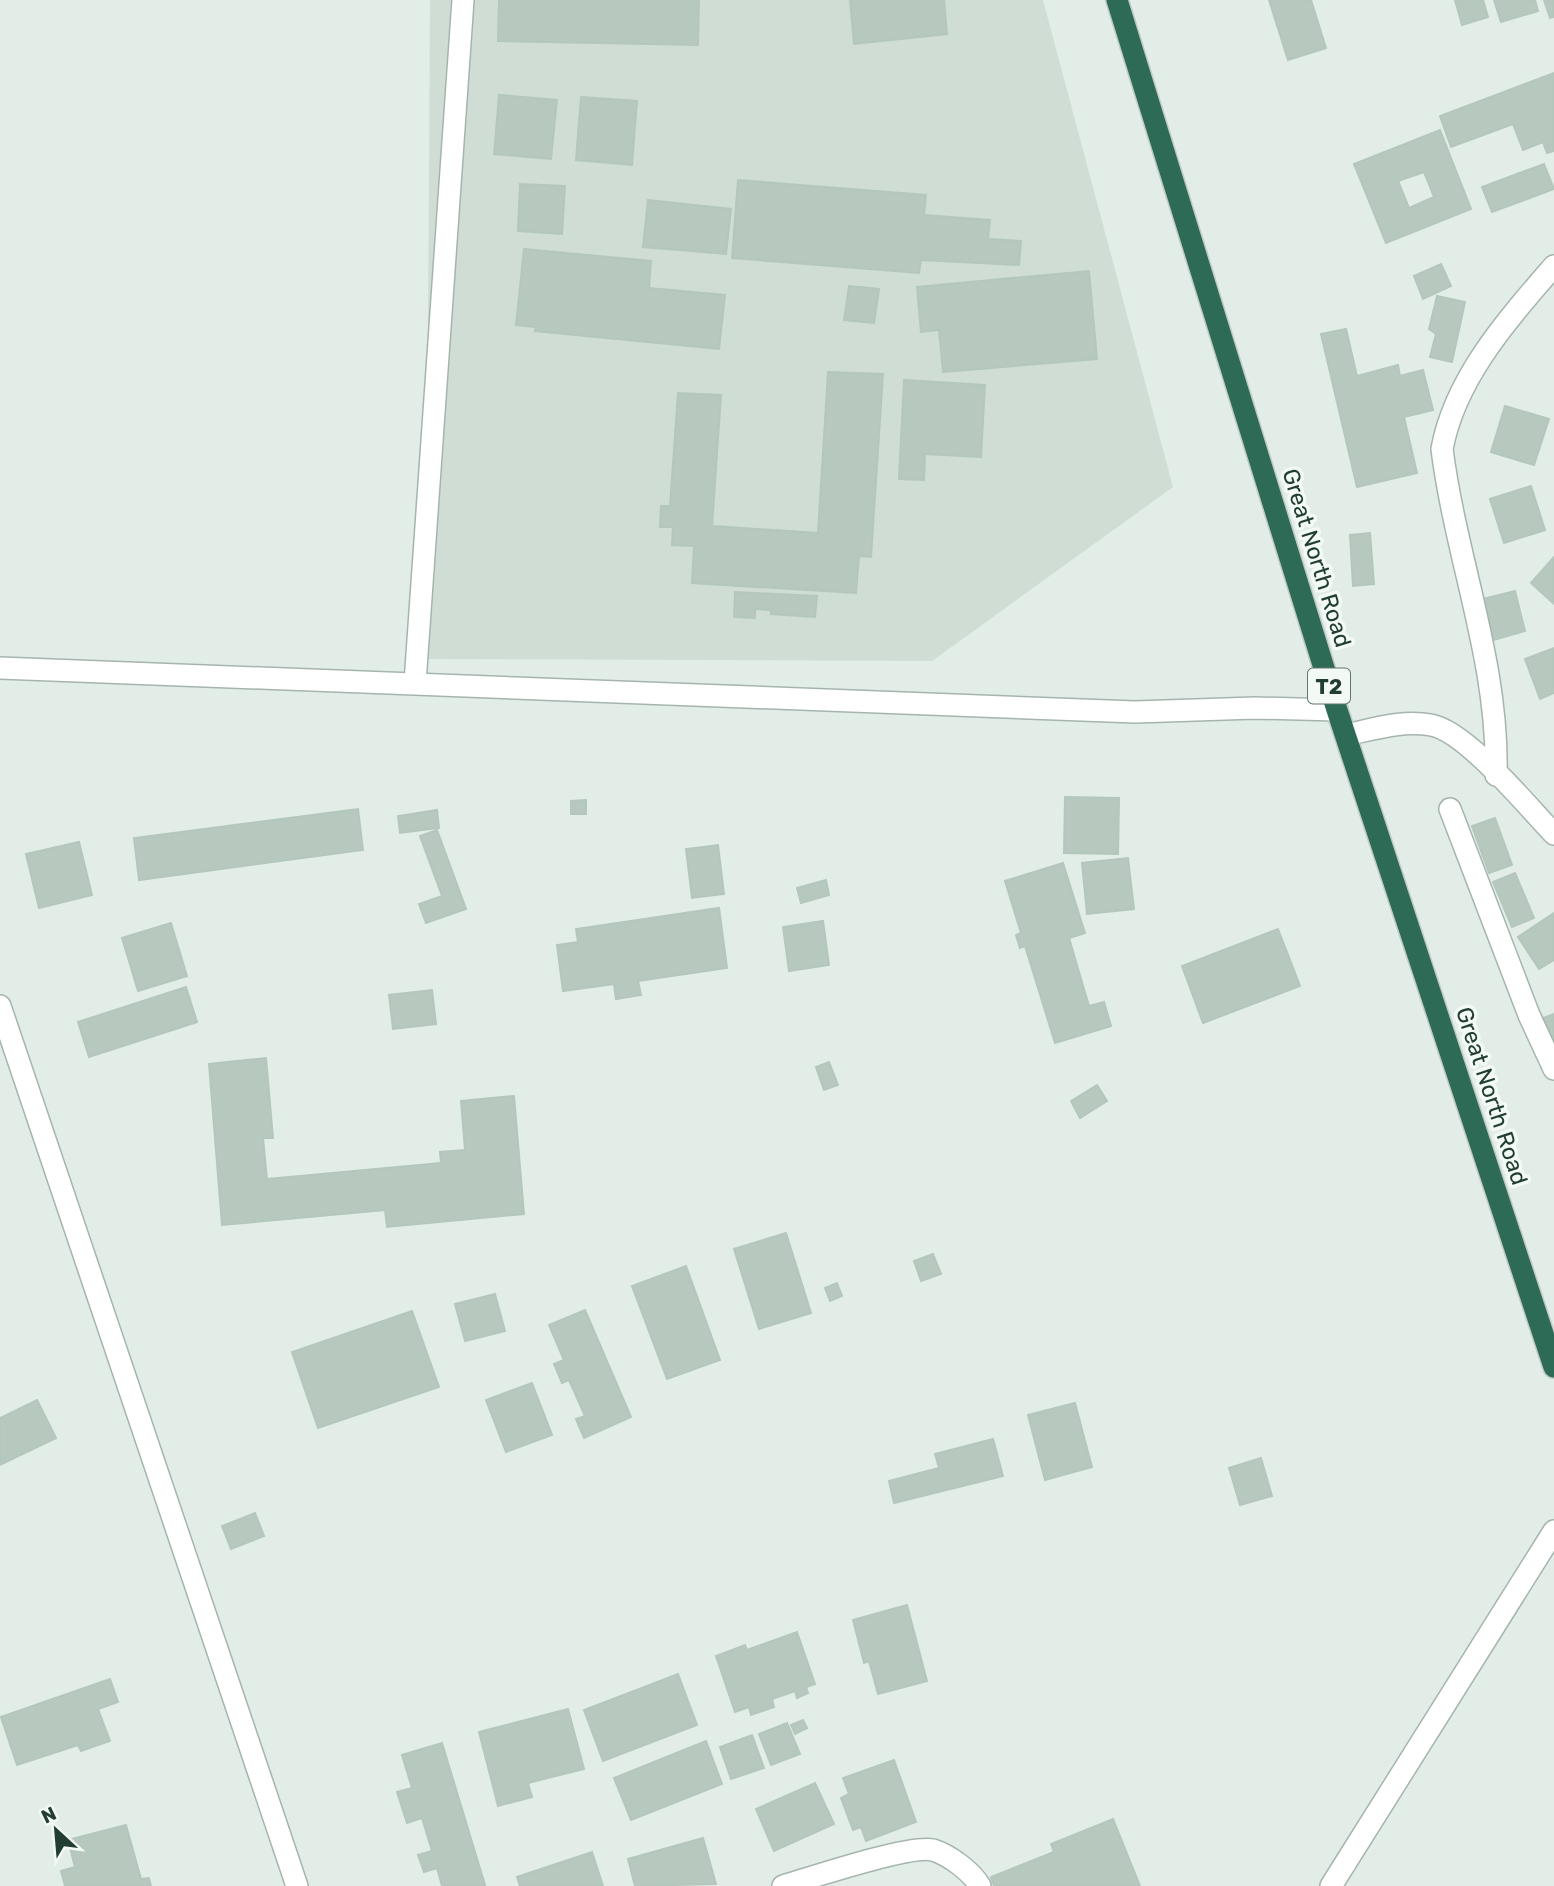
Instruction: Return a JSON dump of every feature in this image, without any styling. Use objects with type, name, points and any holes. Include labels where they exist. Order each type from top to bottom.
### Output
[{"type":"highway","name":"Great North Road","points":[[1116,0],[1337,710],[1554,1367]]},
{"type":"street","points":[[415,683],[463,0]]},
{"type":"street","points":[[1496,775],[1497,734],[1492,686],[1442,449],[1446,426],[1473,370],[1513,313],[1554,266]]},
{"type":"street","points":[[0,667],[1135,712],[1255,708],[1337,710]]},
{"type":"street","points":[[1346,735],[1400,723],[1433,725],[1463,741],[1554,834]]},
{"type":"street","points":[[1450,809],[1529,1015],[1554,1069]]},
{"type":"street","points":[[0,1006],[297,1886]]},
{"type":"street","points":[[1331,1886],[1554,1531]]},
{"type":"street","points":[[783,1886],[894,1855],[930,1849],[955,1861],[980,1886]]},
{"type":"shaded area","points":[[430,0],[1043,0],[1173,487],[932,661],[426,659]]},
{"type":"building","points":[[499,0],[699,0],[698,45],[498,41]]},
{"type":"building","points":[[850,0],[944,0],[947,34],[854,44]]},
{"type":"building","points":[[1269,0],[1311,0],[1326,48],[1288,60]]},
{"type":"building","points":[[1455,0],[1483,0],[1488,17],[1462,25]]},
{"type":"building","points":[[1494,0],[1535,0],[1538,11],[1501,22]]},
{"type":"building","points":[[1544,0],[1554,0],[1554,17],[1550,18]]},
{"type":"building","points":[[1554,73],[1554,151],[1547,153],[1543,142],[1523,150],[1513,124],[1451,147],[1440,116]]},
{"type":"building","points":[[499,95],[557,100],[551,159],[494,154]]},
{"type":"building","points":[[581,97],[637,101],[632,165],[576,160]]},
{"type":"building","points":[[1440,130],[1471,209],[1386,243],[1354,164]],"holes":[[[1424,172],[1434,197],[1409,208],[1398,181]]]},
{"type":"building","points":[[1544,164],[1554,189],[1492,212],[1482,187]]},
{"type":"building","points":[[738,180],[926,195],[924,215],[990,220],[988,239],[1021,241],[1019,265],[921,260],[919,273],[732,258]]},
{"type":"building","points":[[520,184],[565,186],[562,234],[518,231]]},
{"type":"building","points":[[648,200],[731,209],[726,254],[643,247]]},
{"type":"building","points":[[524,249],[651,261],[649,288],[725,295],[719,349],[535,331],[536,327],[516,325]]},
{"type":"building","points":[[1441,264],[1451,286],[1423,299],[1414,276]]},
{"type":"building","points":[[1089,271],[1097,359],[943,372],[939,330],[921,332],[917,287]]},
{"type":"building","points":[[849,286],[879,289],[874,323],[844,320]]},
{"type":"building","points":[[1437,296],[1465,302],[1452,362],[1430,357],[1436,334],[1429,329]]},
{"type":"building","points":[[1346,329],[1357,376],[1398,365],[1400,376],[1423,370],[1433,410],[1404,417],[1417,473],[1357,487],[1321,334]]},
{"type":"building","points":[[828,372],[883,374],[871,557],[859,556],[856,593],[692,583],[694,546],[672,545],[673,527],[660,527],[661,506],[670,506],[678,393],[721,395],[712,526],[818,533]]},
{"type":"building","points":[[904,380],[985,385],[981,457],[925,454],[924,480],[899,479]]},
{"type":"building","points":[[1505,406],[1549,419],[1534,465],[1491,452]]},
{"type":"building","points":[[1531,486],[1545,530],[1504,543],[1490,499]]},
{"type":"building","points":[[1370,533],[1374,584],[1353,586],[1350,535]]},
{"type":"building","points":[[1554,557],[1554,604],[1531,583]]},
{"type":"building","points":[[1515,591],[1525,631],[1490,641],[1479,600]]},
{"type":"building","points":[[735,592],[817,596],[815,617],[771,614],[771,610],[755,609],[755,618],[734,617]]},
{"type":"building","points":[[1554,648],[1554,693],[1540,699],[1525,659]]},
{"type":"building","points":[[1065,797],[1119,798],[1118,854],[1064,853]]},
{"type":"building","points":[[586,800],[586,814],[571,814],[571,801]]},
{"type":"building","points":[[358,809],[363,850],[139,880],[134,838]]},
{"type":"building","points":[[437,810],[439,828],[400,833],[398,816]]},
{"type":"building","points":[[1495,818],[1512,865],[1489,873],[1472,826]]},
{"type":"building","points":[[437,830],[466,909],[426,923],[419,904],[442,896],[420,836]]},
{"type":"building","points":[[79,842],[92,895],[39,908],[26,854]]},
{"type":"building","points":[[718,845],[724,894],[692,898],[686,849]]},
{"type":"building","points":[[1128,858],[1134,909],[1087,914],[1082,863]]},
{"type":"building","points":[[1063,863],[1085,933],[1069,938],[1089,1006],[1104,1002],[1111,1026],[1055,1043],[1025,946],[1020,948],[1016,935],[1021,933],[1005,881]]},
{"type":"building","points":[[1515,873],[1534,918],[1512,927],[1493,882]]},
{"type":"building","points":[[826,880],[829,895],[801,903],[797,888]]},
{"type":"building","points":[[719,908],[727,968],[638,981],[641,995],[616,999],[614,984],[563,991],[557,945],[578,942],[576,929]]},
{"type":"building","points":[[1554,913],[1554,960],[1539,969],[1518,937]]},
{"type":"building","points":[[823,921],[829,965],[789,971],[783,927]]},
{"type":"building","points":[[171,923],[187,976],[138,991],[122,938]]},
{"type":"building","points":[[1278,929],[1300,986],[1203,1023],[1182,966]]},
{"type":"building","points":[[186,987],[197,1022],[89,1057],[78,1022]]},
{"type":"building","points":[[432,990],[436,1024],[393,1029],[389,995]]},
{"type":"building","points":[[1554,1014],[1554,1050],[1543,1018]]},
{"type":"building","points":[[266,1058],[273,1138],[263,1138],[267,1179],[441,1163],[440,1152],[465,1150],[461,1101],[514,1096],[524,1214],[387,1227],[385,1210],[222,1225],[209,1064]]},
{"type":"building","points":[[829,1062],[838,1085],[824,1090],[816,1067]]},
{"type":"building","points":[[1097,1085],[1107,1101],[1080,1118],[1071,1101]]},
{"type":"building","points":[[786,1233],[811,1313],[759,1329],[734,1249]]},
{"type":"building","points":[[933,1254],[941,1274],[921,1281],[914,1261]]},
{"type":"building","points":[[686,1266],[720,1360],[667,1379],[632,1286]]},
{"type":"building","points":[[837,1283],[842,1296],[830,1301],[825,1288]]},
{"type":"building","points":[[495,1294],[505,1331],[465,1341],[455,1304]]},
{"type":"building","points":[[585,1310],[631,1417],[584,1438],[576,1419],[585,1416],[569,1380],[562,1383],[554,1364],[564,1360],[549,1325]]},
{"type":"building","points":[[412,1311],[439,1387],[318,1428],[292,1352]]},
{"type":"building","points":[[532,1383],[552,1435],[506,1452],[486,1400]]},
{"type":"building","points":[[37,1400],[56,1438],[0,1465],[0,1418]]},
{"type":"building","points":[[1075,1403],[1092,1467],[1045,1480],[1028,1415]]},
{"type":"building","points":[[993,1439],[1003,1476],[894,1503],[889,1481],[939,1468],[935,1454]]},
{"type":"building","points":[[1261,1458],[1272,1496],[1240,1505],[1229,1468]]},
{"type":"building","points":[[255,1513],[264,1536],[231,1549],[222,1526]]},
{"type":"building","points":[[907,1605],[927,1681],[878,1694],[869,1661],[864,1663],[853,1620]]},
{"type":"building","points":[[797,1632],[815,1684],[806,1687],[808,1693],[797,1698],[795,1691],[772,1699],[774,1707],[751,1715],[749,1707],[735,1712],[716,1656],[745,1645],[747,1650]]},
{"type":"building","points":[[678,1674],[697,1725],[603,1761],[584,1710]]},
{"type":"building","points":[[110,1679],[118,1702],[98,1709],[110,1741],[81,1751],[78,1745],[17,1765],[1,1717]]},
{"type":"building","points":[[568,1709],[584,1769],[528,1783],[532,1797],[498,1806],[479,1732]]},
{"type":"building","points":[[803,1720],[807,1728],[795,1734],[791,1725]]},
{"type":"building","points":[[787,1723],[800,1754],[771,1765],[759,1734]]},
{"type":"building","points":[[752,1735],[764,1768],[731,1779],[720,1747]]},
{"type":"building","points":[[706,1741],[722,1784],[631,1820],[614,1778]]},
{"type":"building","points":[[442,1743],[485,1885],[442,1886],[437,1868],[424,1872],[418,1855],[432,1851],[422,1818],[407,1823],[397,1792],[412,1788],[402,1755]]},
{"type":"building","points":[[894,1760],[916,1822],[866,1841],[861,1827],[853,1830],[841,1798],[849,1794],[843,1778]]},
{"type":"building","points":[[815,1783],[834,1824],[774,1851],[756,1809]]},
{"type":"building","points":[[1113,1819],[1140,1886],[994,1886],[991,1877],[1054,1852],[1051,1844]]},
{"type":"building","points":[[126,1825],[141,1879],[149,1878],[151,1886],[65,1886],[61,1871],[75,1867],[68,1840]]},
{"type":"building","points":[[703,1838],[716,1884],[635,1886],[628,1859]]},
{"type":"building","points":[[592,1852],[603,1886],[520,1886],[517,1877]]}]
